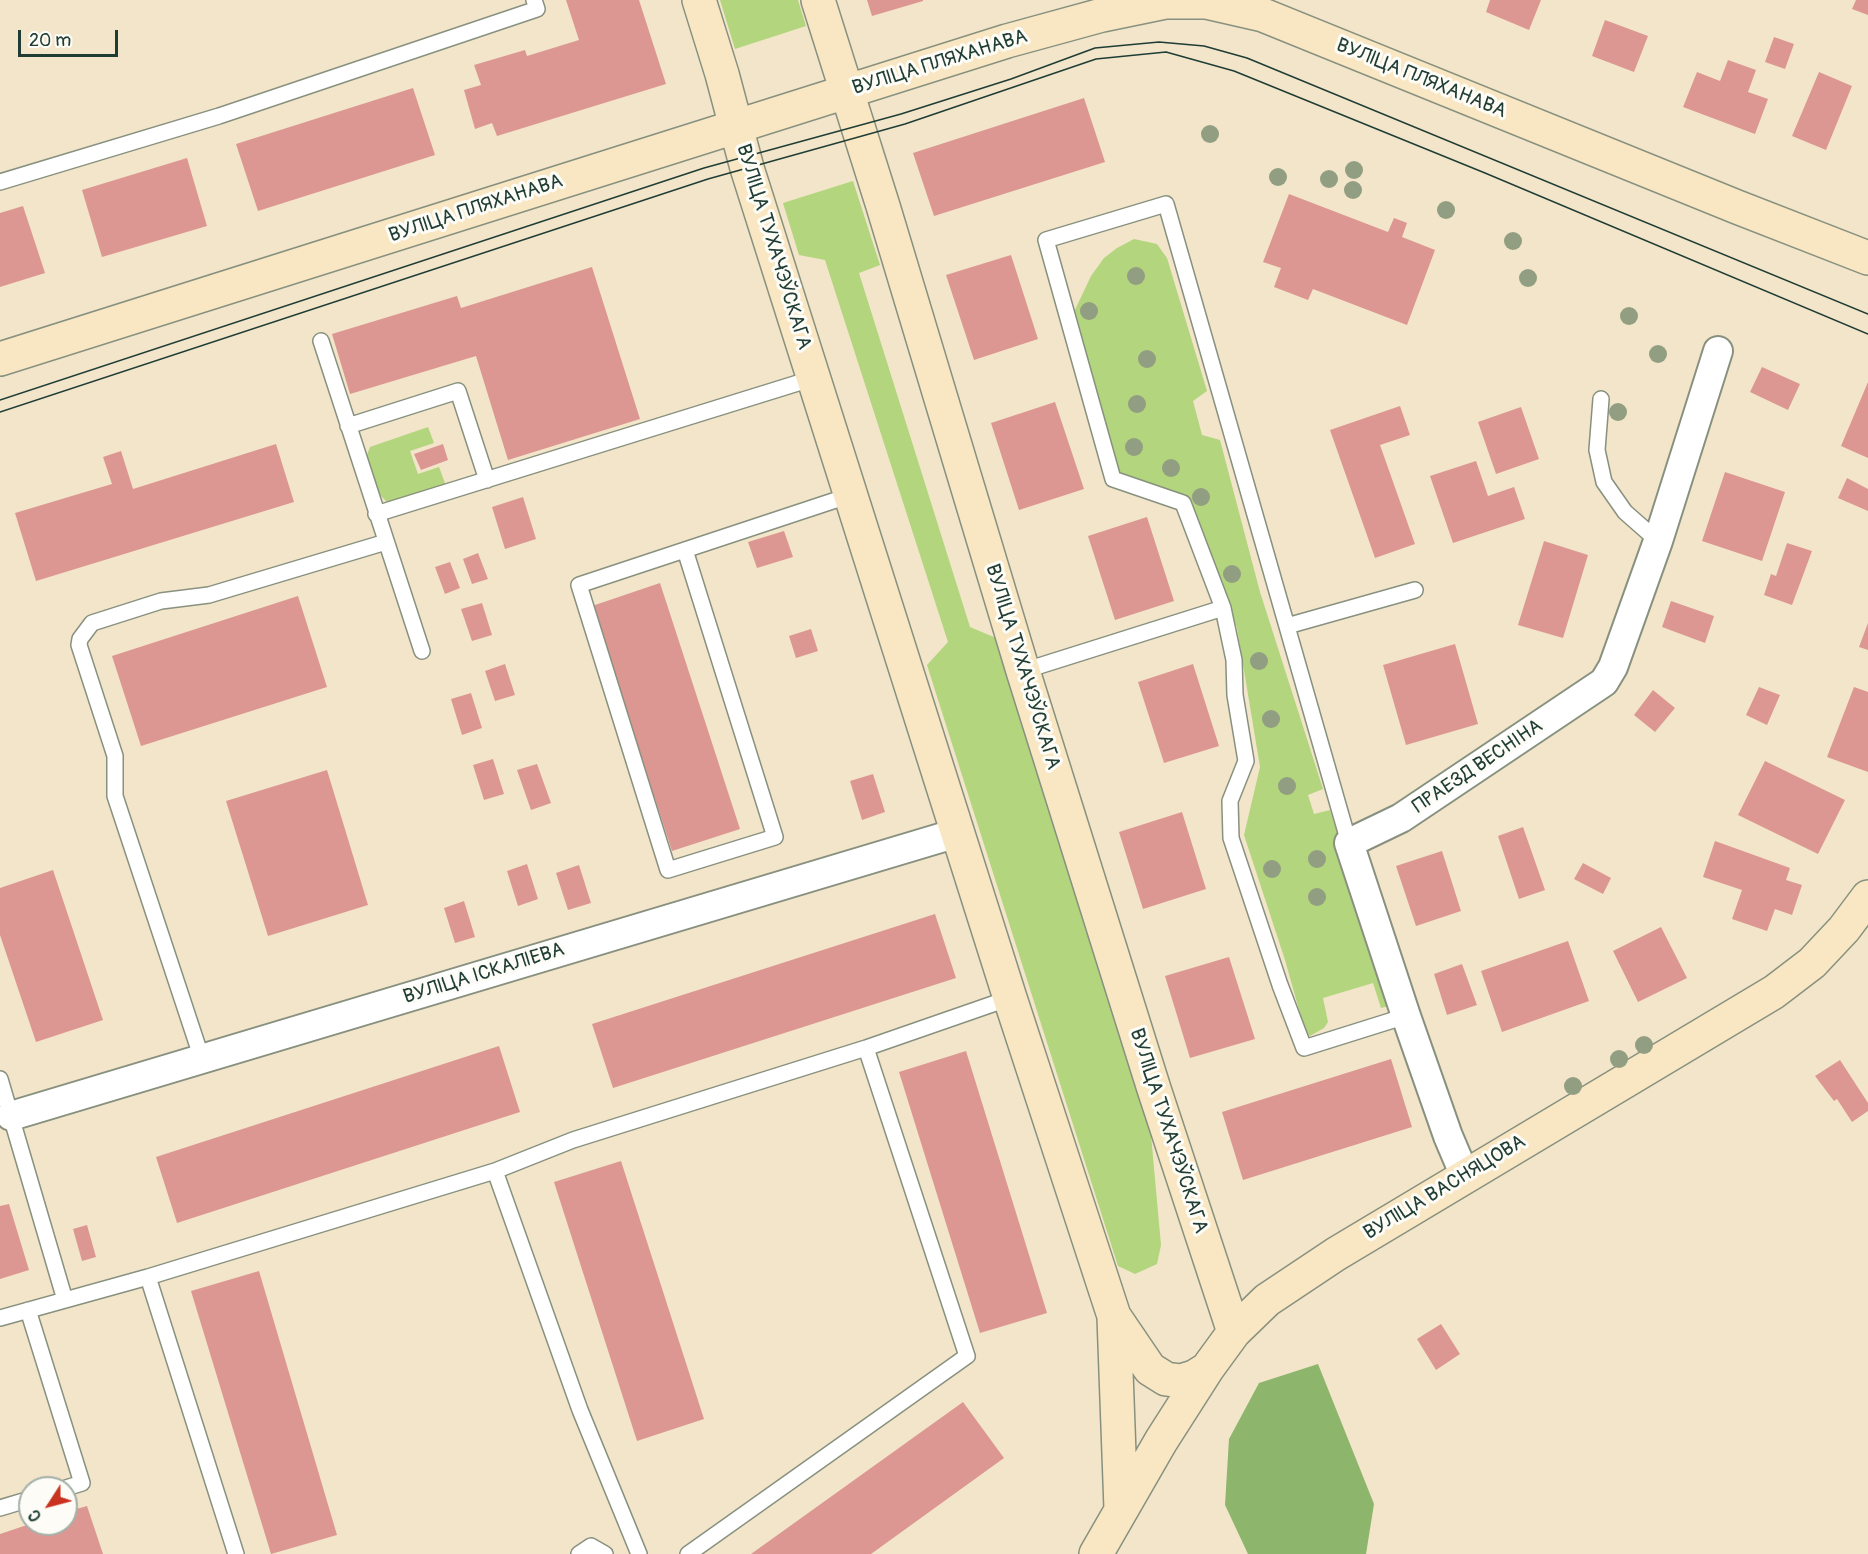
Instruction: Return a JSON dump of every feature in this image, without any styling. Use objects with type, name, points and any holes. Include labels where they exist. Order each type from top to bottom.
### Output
[{"type":"street","name":"ВУЛІЦА ТУХАЧЭЎСКАГА","points":[[699,0],[736,127],[957,832],[1114,1316],[1150,1369],[1166,1379],[1181,1381],[1194,1377],[1207,1369]]},
{"type":"street","name":"ВУЛІЦА ТУХАЧЭЎСКАГА","points":[[818,0],[883,206],[1023,671],[1154,1089],[1234,1332]]},
{"type":"street","name":"ВУЛІЦА ПЛЯХАНАВА","points":[[0,359],[1007,41],[1102,15],[1165,2],[1206,2],[1263,15],[1868,258]]},
{"type":"street","name":"ПРАЕЗД ВЕСНІНА","points":[[1349,843],[1401,818],[1604,682],[1613,668],[1658,541],[1718,351]]},
{"type":"street","name":"ВУЛІЦА ІСКАЛІЕВА","points":[[11,1116],[957,832]]},
{"type":"street","points":[[1349,843],[1406,1017],[1448,1136],[1465,1176]]},
{"type":"street","name":"ВУЛІЦА ВАСНЯЦОВА","points":[[1096,1554],[1120,1509],[1207,1369],[1234,1332],[1267,1300],[1465,1176],[1774,992],[1812,963],[1858,912],[1868,897]]},
{"type":"street","name":"ВУЛІЦА ТУХАЧЭЎСКАГА","points":[[1114,1316],[1120,1509]]},
{"type":"lane","points":[[0,182],[219,116],[537,9],[534,0]]},
{"type":"lane","points":[[1349,843],[1166,204],[1046,240],[1113,479],[1183,503],[1223,608],[1234,660],[1235,694],[1246,761],[1230,801],[1231,838],[1280,985],[1304,1048],[1406,1017]]},
{"type":"lane","points":[[321,341],[422,651]]},
{"type":"lane","points":[[376,514],[814,378]]},
{"type":"lane","points":[[348,426],[458,391],[487,480]]},
{"type":"lane","points":[[1601,399],[1597,450],[1604,482],[1625,512],[1658,541]]},
{"type":"lane","points":[[685,550],[775,837],[668,870],[579,585],[851,495]]},
{"type":"lane","points":[[202,1059],[115,796],[115,756],[79,645],[80,639],[92,623],[161,601],[209,595],[386,542]]},
{"type":"lane","points":[[1287,627],[1415,590]]},
{"type":"lane","points":[[1023,671],[1223,608]]},
{"type":"lane","points":[[0,1318],[148,1276],[495,1170],[573,1140],[866,1048],[1010,998]]},
{"type":"lane","points":[[688,1554],[967,1356],[866,1048]]},
{"type":"lane","points":[[0,1079],[65,1300]]},
{"type":"lane","points":[[495,1170],[580,1410],[639,1554]]},
{"type":"lane","points":[[148,1276],[236,1554]]},
{"type":"lane","points":[[28,1310],[82,1483],[78,1484]]},
{"type":"lane","points":[[0,1508],[18,1503]]},
{"type":"lane","points":[[579,1554],[591,1546],[605,1554]]},
{"type":"green space","points":[[720,0],[798,0],[806,26],[735,49]]},
{"type":"green space","points":[[853,181],[880,265],[859,273],[970,627],[996,638],[1151,1135],[1161,1245],[1157,1264],[1135,1274],[1118,1266],[927,665],[948,642],[825,260],[799,255],[783,203]]},
{"type":"green space","points":[[1134,239],[1157,244],[1167,258],[1207,391],[1193,401],[1202,435],[1220,440],[1260,592],[1323,789],[1308,795],[1314,814],[1330,810],[1393,1005],[1381,1008],[1373,983],[1323,998],[1328,1022],[1324,1028],[1310,1036],[1306,1033],[1303,1024],[1285,960],[1244,835],[1260,767],[1237,628],[1190,500],[1119,473],[1074,312],[1091,276],[1104,258]]},
{"type":"green space","points":[[428,427],[434,443],[410,451],[418,474],[439,467],[446,486],[398,502],[387,502],[379,494],[367,455],[370,447]]},
{"type":"green space","points":[[1318,1364],[1374,1504],[1366,1554],[1248,1554],[1225,1505],[1229,1439],[1259,1383]]},
{"type":"building","points":[[566,0],[639,0],[666,84],[497,136],[492,123],[475,129],[464,90],[481,85],[474,65],[525,50],[527,56],[579,40]]},
{"type":"building","points":[[867,0],[923,0],[923,1],[872,16]]},
{"type":"building","points":[[1490,0],[1541,0],[1529,30],[1486,12]]},
{"type":"building","points":[[1856,0],[1868,0],[1868,15],[1852,9]]},
{"type":"building","points":[[1605,20],[1648,36],[1634,72],[1592,56]]},
{"type":"building","points":[[1774,37],[1794,44],[1785,69],[1765,62]]},
{"type":"building","points":[[1728,60],[1756,70],[1748,92],[1768,99],[1755,134],[1683,107],[1697,72],[1720,81]]},
{"type":"building","points":[[1819,72],[1852,86],[1826,150],[1792,136]]},
{"type":"building","points":[[413,88],[435,155],[258,211],[236,144]]},
{"type":"building","points":[[1084,98],[1105,162],[934,216],[913,153]]},
{"type":"building","points":[[187,158],[207,226],[102,257],[82,190]]},
{"type":"building","points":[[1289,194],[1388,232],[1394,218],[1407,223],[1402,237],[1435,250],[1407,325],[1313,289],[1308,300],[1274,287],[1281,268],[1263,262]]},
{"type":"building","points":[[23,206],[45,273],[0,287],[0,213]]},
{"type":"building","points":[[1011,255],[1038,339],[974,360],[946,275]]},
{"type":"building","points":[[592,267],[640,419],[508,460],[476,356],[350,394],[332,334],[457,296],[461,308]]},
{"type":"building","points":[[1762,367],[1800,384],[1788,410],[1750,392]]},
{"type":"building","points":[[1868,382],[1868,458],[1841,446]]},
{"type":"building","points":[[1055,402],[1084,489],[1019,510],[991,423]]},
{"type":"building","points":[[1400,406],[1410,435],[1380,445],[1415,544],[1375,558],[1330,430]]},
{"type":"building","points":[[1521,407],[1539,459],[1496,474],[1478,422]]},
{"type":"building","points":[[276,444],[294,502],[36,581],[15,513],[112,484],[103,457],[121,451],[133,489]]},
{"type":"building","points":[[443,444],[448,460],[421,470],[414,454]]},
{"type":"building","points":[[1476,461],[1488,496],[1514,487],[1525,519],[1453,543],[1430,476]]},
{"type":"building","points":[[1725,472],[1785,492],[1762,561],[1702,541]]},
{"type":"building","points":[[1847,478],[1868,489],[1868,511],[1838,498]]},
{"type":"building","points":[[523,497],[536,539],[505,549],[492,507]]},
{"type":"building","points":[[1147,517],[1174,601],[1115,620],[1088,536]]},
{"type":"building","points":[[784,531],[793,557],[757,568],[748,542]]},
{"type":"building","points":[[1544,541],[1588,555],[1563,638],[1518,625]]},
{"type":"building","points":[[1787,543],[1812,551],[1792,605],[1764,595],[1771,574],[1776,576]]},
{"type":"building","points":[[478,553],[488,579],[472,584],[463,559]]},
{"type":"building","points":[[450,562],[460,588],[445,594],[435,567]]},
{"type":"building","points":[[660,583],[740,829],[672,851],[592,606]]},
{"type":"building","points":[[298,596],[327,687],[141,746],[112,656]]},
{"type":"building","points":[[1671,601],[1714,616],[1705,643],[1662,627]]},
{"type":"building","points":[[482,603],[492,635],[472,641],[461,609]]},
{"type":"building","points":[[1868,623],[1868,650],[1859,647]]},
{"type":"building","points":[[811,629],[818,651],[796,658],[789,636]]},
{"type":"building","points":[[1455,644],[1478,724],[1406,745],[1383,665]]},
{"type":"building","points":[[505,664],[515,695],[495,701],[485,671]]},
{"type":"building","points":[[1193,664],[1219,746],[1164,763],[1138,682]]},
{"type":"building","points":[[1759,687],[1780,695],[1767,725],[1746,715]]},
{"type":"building","points":[[1854,687],[1868,692],[1868,772],[1827,757]]},
{"type":"building","points":[[1653,690],[1675,708],[1655,732],[1634,715]]},
{"type":"building","points":[[471,693],[482,728],[462,735],[451,699]]},
{"type":"building","points":[[493,759],[504,794],[484,800],[473,765]]},
{"type":"building","points":[[1765,761],[1845,800],[1818,854],[1738,815]]},
{"type":"building","points":[[537,764],[551,803],[531,810],[517,770]]},
{"type":"building","points":[[327,770],[368,905],[268,936],[226,801]]},
{"type":"building","points":[[873,774],[885,812],[862,820],[850,781]]},
{"type":"building","points":[[1182,812],[1206,889],[1143,909],[1119,832]]},
{"type":"building","points":[[1523,827],[1545,890],[1519,899],[1498,836]]},
{"type":"building","points":[[1715,841],[1790,868],[1786,880],[1802,885],[1792,915],[1775,909],[1767,931],[1732,919],[1742,890],[1703,877]]},
{"type":"building","points":[[1442,851],[1461,911],[1416,926],[1396,866]]},
{"type":"building","points":[[1583,863],[1611,878],[1603,894],[1574,879]]},
{"type":"building","points":[[527,864],[538,899],[518,906],[507,871]]},
{"type":"building","points":[[579,865],[591,903],[568,910],[556,873]]},
{"type":"building","points":[[53,870],[103,1020],[36,1042],[0,935],[0,888]]},
{"type":"building","points":[[464,901],[475,937],[455,943],[444,908]]},
{"type":"building","points":[[935,914],[956,978],[613,1088],[592,1024]]},
{"type":"building","points":[[1661,927],[1687,978],[1638,1002],[1613,951]]},
{"type":"building","points":[[1568,941],[1589,1001],[1502,1032],[1481,971]]},
{"type":"building","points":[[1229,957],[1255,1039],[1190,1058],[1165,976]]},
{"type":"building","points":[[1462,964],[1477,1005],[1447,1015],[1434,974]]},
{"type":"building","points":[[499,1046],[520,1112],[177,1223],[156,1157]]},
{"type":"building","points":[[966,1051],[1047,1313],[980,1333],[899,1072]]},
{"type":"building","points":[[1391,1059],[1412,1127],[1243,1180],[1222,1112]]},
{"type":"building","points":[[1840,1060],[1868,1103],[1868,1111],[1852,1122],[1837,1099],[1834,1101],[1815,1076]]},
{"type":"building","points":[[621,1161],[704,1419],[637,1441],[554,1182]]},
{"type":"building","points":[[9,1204],[29,1270],[0,1279],[0,1206]]},
{"type":"building","points":[[87,1225],[96,1257],[82,1261],[73,1229]]},
{"type":"building","points":[[259,1271],[337,1535],[271,1554],[191,1291]]},
{"type":"building","points":[[1441,1324],[1460,1354],[1436,1370],[1417,1339]]},
{"type":"building","points":[[963,1402],[1004,1458],[871,1554],[751,1554]]},
{"type":"building","points":[[87,1506],[103,1554],[0,1554],[0,1534],[18,1528],[18,1536],[78,1536],[78,1509]]},
{"type":"tram line","points":[[0,400],[704,168],[901,114],[1011,79],[1095,48],[1159,42],[1204,46],[1247,58],[1868,314]]},
{"type":"tram line","points":[[0,412],[708,179],[905,124],[1096,59],[1166,52],[1234,71],[1485,173],[1868,334]]}]
